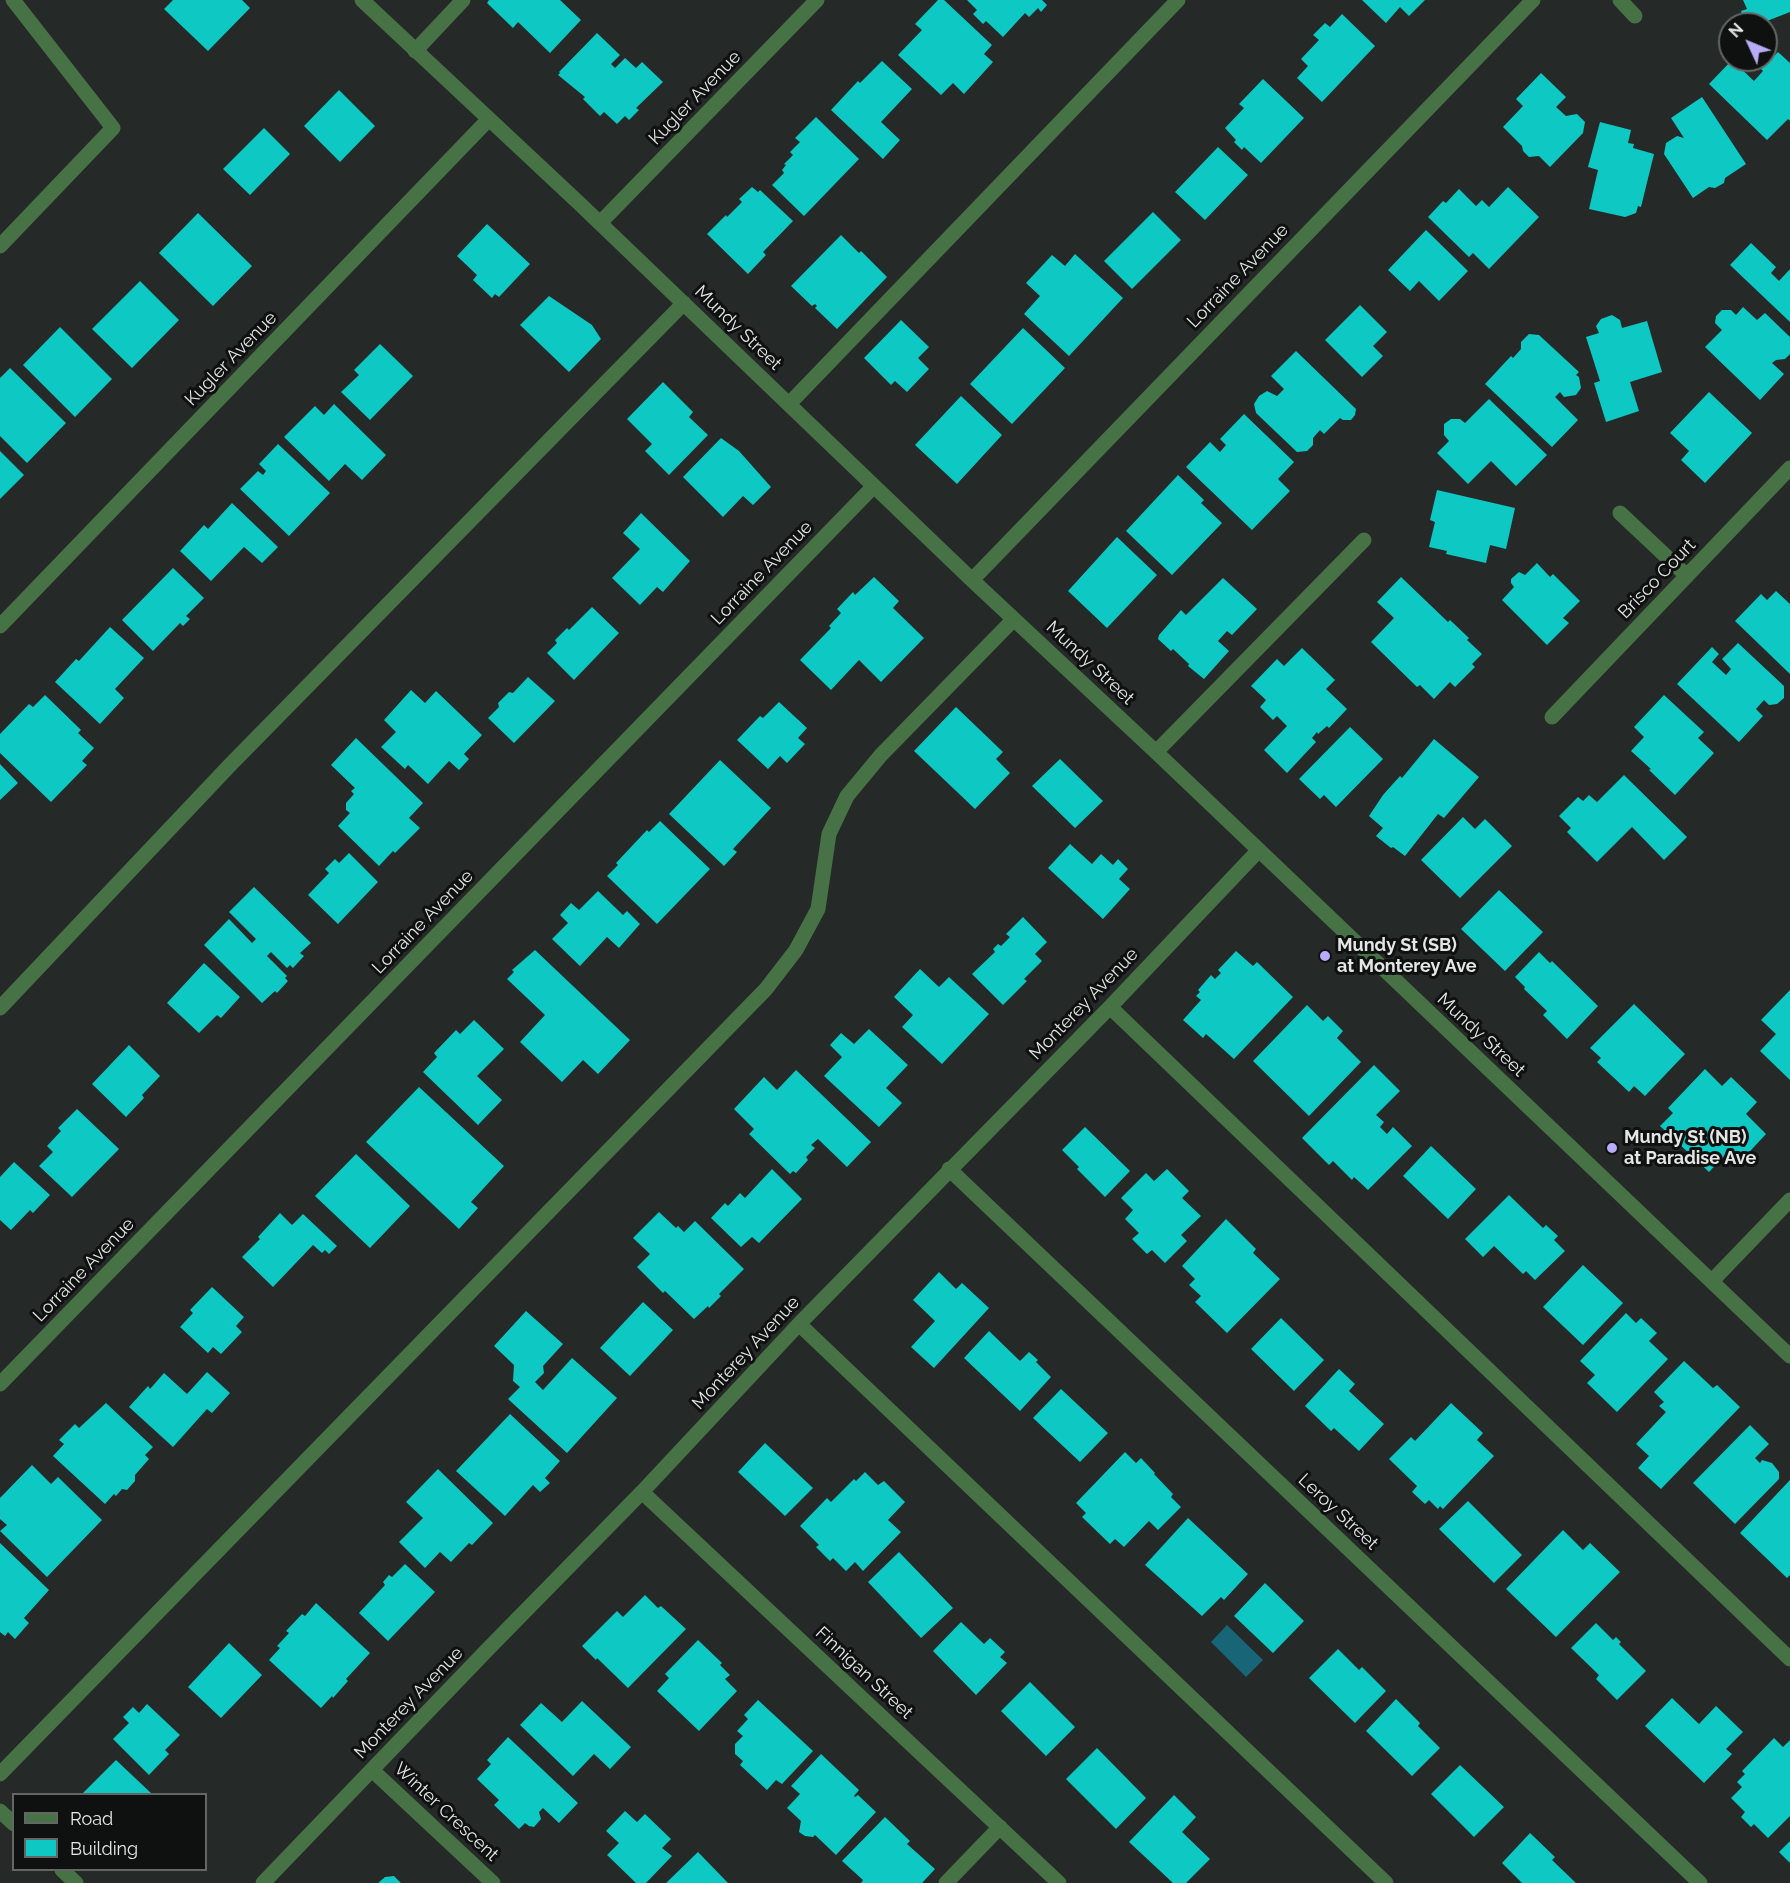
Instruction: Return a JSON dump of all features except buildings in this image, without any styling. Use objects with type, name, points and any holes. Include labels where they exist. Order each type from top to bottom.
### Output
[{"type":"street","points":[[0,246],[113,129],[13,0]]},
{"type":"street","name":"Mundy Street","points":[[362,0],[600,223],[972,580],[1790,1356]]},
{"type":"street","points":[[415,51],[463,0]]},
{"type":"street","name":"Kugler Avenue","points":[[600,223],[817,0]]},
{"type":"street","points":[[789,404],[1178,0]]},
{"type":"street","name":"Lorraine Avenue","points":[[972,580],[1533,0]]},
{"type":"street","points":[[1620,0],[1635,16]]},
{"type":"street","name":"Kugler Avenue","points":[[0,626],[489,119]]},
{"type":"street","points":[[0,1008],[240,756],[684,303]]},
{"type":"street","name":"Brisco Court","points":[[1552,717],[1790,468]]},
{"type":"street","name":"Lorraine Avenue","points":[[0,1384],[874,486]]},
{"type":"street","points":[[1620,513],[1687,576]]},
{"type":"street","points":[[1156,753],[1364,540]]},
{"type":"street","points":[[0,1774],[765,989],[796,950],[818,909],[829,834],[847,796],[881,754],[1014,619]]},
{"type":"street","name":"Monterey Avenue","points":[[263,1883],[642,1492],[799,1324],[1110,1007],[1258,851]]},
{"type":"street","points":[[1110,1007],[1790,1659]]},
{"type":"street","name":"Leroy Street","points":[[949,1169],[1700,1883]]},
{"type":"street","points":[[1712,1281],[1790,1200]]},
{"type":"street","points":[[799,1324],[1386,1883]]},
{"type":"street","name":"Finnigan Street","points":[[642,1492],[1059,1883]]},
{"type":"street","name":"Winter Crescent","points":[[372,1770],[493,1883]]},
{"type":"street","points":[[0,1811],[12,1822]]},
{"type":"street","points":[[946,1883],[1000,1827]]},
{"type":"street","points":[[64,1871],[76,1883]]},
{"type":"water","points":[[1227,1625],[1263,1660],[1246,1677],[1211,1642]]},
{"type":"place","name":"Mundy St (SB) at Monterey Ave","points":[[1325,956]]},
{"type":"place","name":"Mundy St (NB) at Paradise Ave","points":[[1612,1148]]}]
